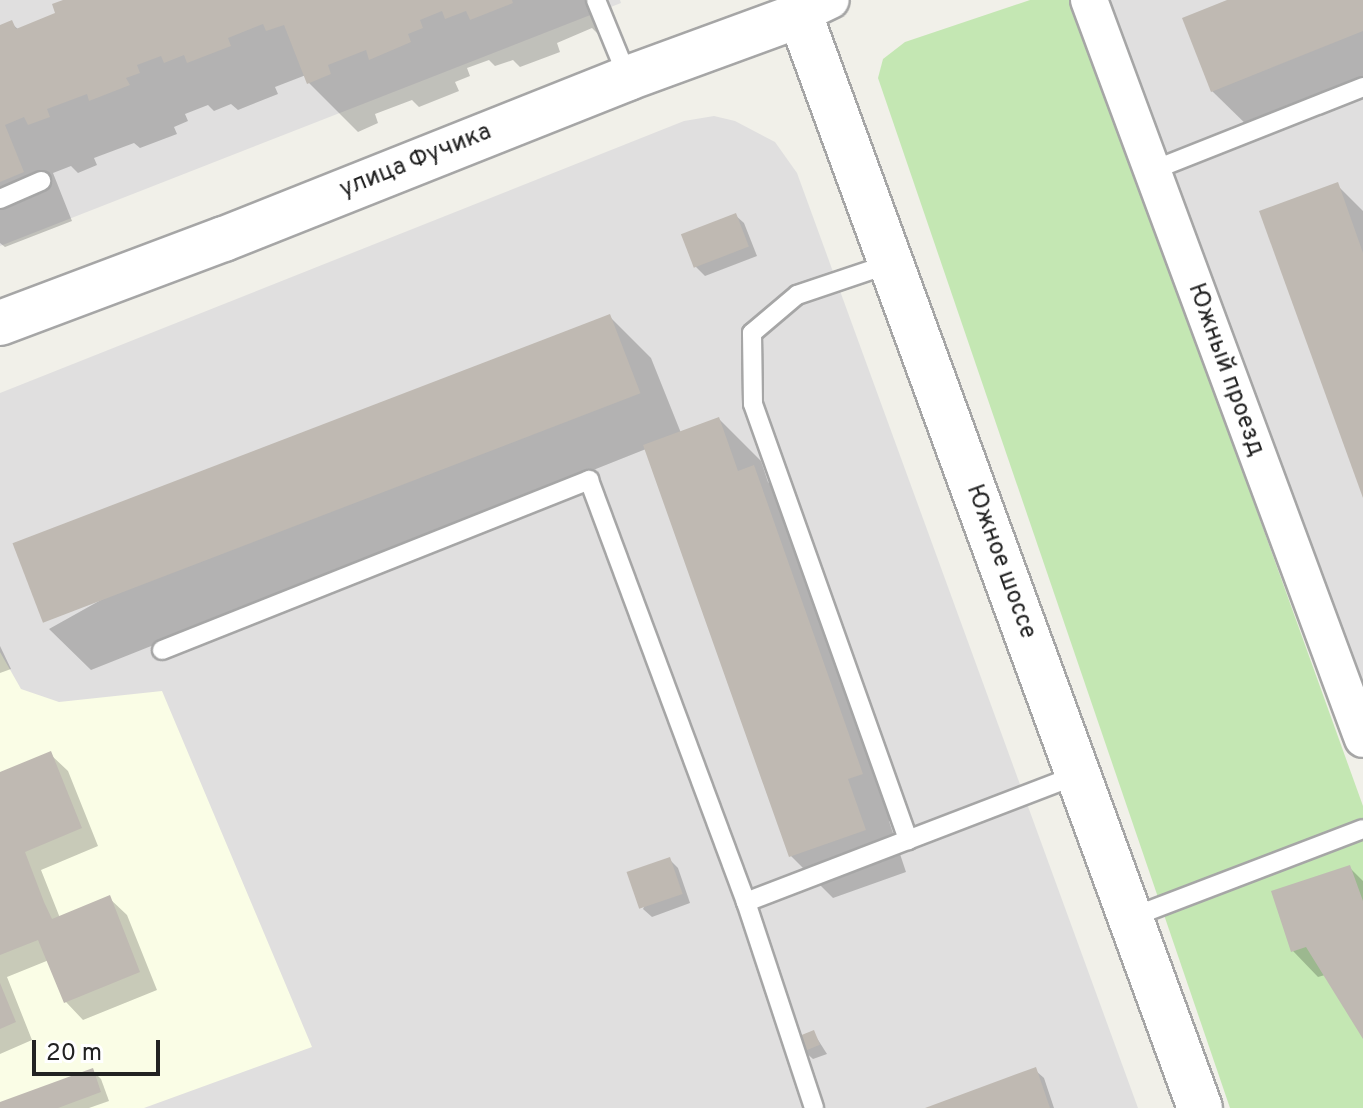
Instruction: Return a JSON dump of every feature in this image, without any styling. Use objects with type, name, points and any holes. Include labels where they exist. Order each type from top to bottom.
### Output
[{"type":"street","name":"Южный проезд","points":[[1089,0],[1363,739]]},
{"type":"street","name":"улица Фучика","points":[[0,323],[224,239],[628,78],[815,8]]},
{"type":"street","name":"Южное шоссе","points":[[815,8],[892,263],[1200,1108]]},
{"type":"lane","points":[[596,0],[628,78]]},
{"type":"lane","points":[[1151,171],[1363,87]]},
{"type":"lane","points":[[0,199],[41,181]]},
{"type":"lane","points":[[892,263],[797,295],[752,333],[753,404],[908,840]]},
{"type":"lane","points":[[162,650],[589,480],[746,902],[814,1108]]},
{"type":"lane","points":[[746,902],[1077,775]]},
{"type":"lane","points":[[1130,918],[1363,829]]},
{"type":"shaded area","points":[[0,0],[620,0],[621,3],[0,246]]},
{"type":"shaded area","points":[[1099,0],[1363,0],[1363,702]]},
{"type":"shaded area","points":[[714,116],[735,121],[775,142],[797,173],[1138,1108],[0,1108],[0,393],[684,121]]},
{"type":"shaded area","points":[[0,652],[21,689],[59,702],[162,691],[312,1047],[144,1108],[0,1108]]},
{"type":"green space","points":[[1030,0],[1073,0],[1363,806],[1363,1108],[1230,1108],[878,78],[883,59],[905,42]]},
{"type":"building","points":[[63,0],[512,0],[513,3],[470,20],[466,11],[445,19],[442,11],[420,20],[423,28],[408,34],[411,42],[369,60],[366,50],[328,65],[331,74],[307,84],[284,25],[266,31],[263,24],[228,38],[231,46],[187,63],[184,55],[164,63],[161,56],[137,65],[140,73],[126,78],[130,85],[89,101],[87,94],[47,109],[50,117],[28,125],[24,117],[5,125],[24,172],[0,182],[0,25],[12,20],[16,29],[55,13],[52,4]]},
{"type":"building","points":[[1227,0],[1363,0],[1363,31],[1211,92],[1182,18]]},
{"type":"building","points":[[1338,182],[1363,253],[1363,498],[1259,211]]},
{"type":"building","points":[[736,213],[749,247],[694,268],[681,234]]},
{"type":"building","points":[[610,314],[640,393],[43,623],[13,543]]},
{"type":"building","points":[[719,417],[738,471],[754,465],[863,774],[848,779],[866,830],[789,857],[643,445]]},
{"type":"building","points":[[51,751],[82,828],[25,852],[44,902],[52,919],[110,895],[140,972],[64,1003],[38,940],[0,955],[0,772]]},
{"type":"building","points":[[670,857],[683,894],[639,909],[627,872]]},
{"type":"building","points":[[1350,865],[1363,901],[1363,1039],[1306,947],[1291,952],[1271,891]]},
{"type":"building","points":[[0,983],[16,1022],[0,1029]]},
{"type":"building","points":[[814,1030],[820,1045],[803,1052],[797,1037]]},
{"type":"building","points":[[1036,1067],[1050,1108],[925,1108],[987,1085]]},
{"type":"building","points":[[93,1068],[101,1092],[58,1108],[0,1108],[0,1102]]}]
